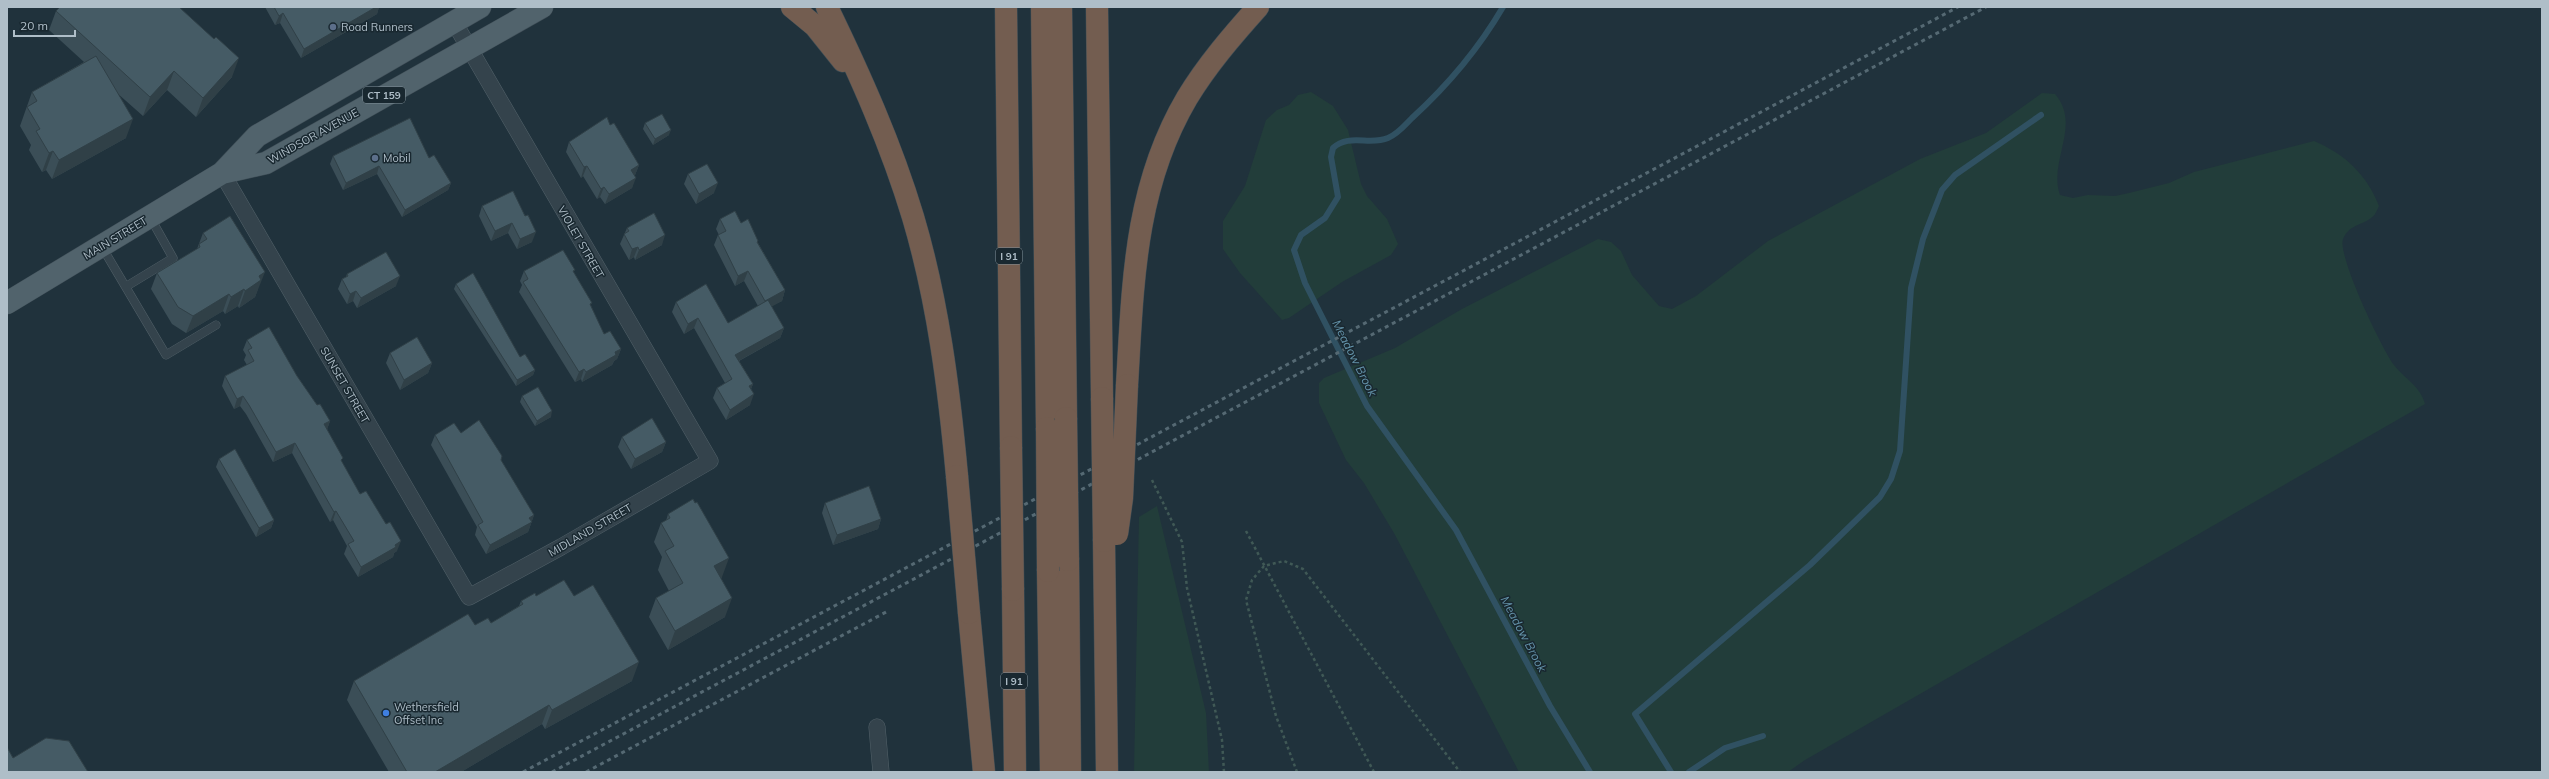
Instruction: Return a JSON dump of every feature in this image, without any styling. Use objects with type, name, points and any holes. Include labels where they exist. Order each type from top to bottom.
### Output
[{"type":"highway","points":[[792,7],[806,18],[828,42],[873,107]]},
{"type":"highway","points":[[827,7],[873,107],[905,192],[923,257],[943,359],[957,476],[984,772]]},
{"type":"highway","name":"I 91","points":[[1006,7],[1015,772]]},
{"type":"highway","points":[[1042,7],[1051,772]]},
{"type":"highway","points":[[1061,7],[1070,772]]},
{"type":"highway","points":[[1097,7],[1102,398],[1110,538],[1105,598],[1107,772]]},
{"type":"highway","points":[[1110,538],[1122,491],[1127,385],[1137,242],[1144,208],[1159,158],[1172,126],[1195,86],[1228,41],[1258,7]]},
{"type":"main road","name":"CT 159","points":[[222,172],[257,136],[480,7]]},
{"type":"main road","name":"WINDSOR AVENUE","points":[[222,172],[266,163],[412,79],[542,7]]},
{"type":"main road","points":[[397,54],[412,79]]},
{"type":"main road","name":"MAIN STREET","points":[[7,303],[222,172]]},
{"type":"street","name":"VIOLET STREET","points":[[454,22],[710,461]]},
{"type":"street","name":"SUNSET STREET","points":[[222,172],[469,597]]},
{"type":"street","name":"MIDLAND STREET","points":[[469,597],[562,547],[710,461]]},
{"type":"street","points":[[877,727],[881,772]]},
{"type":"lane","points":[[127,286],[173,258],[150,217]]},
{"type":"lane","points":[[102,246],[127,286],[166,355],[216,325]]},
{"type":"path","points":[[1152,480],[1182,542],[1187,588],[1222,740],[1224,772]]},
{"type":"path","points":[[1246,531],[1374,772]]},
{"type":"path","points":[[1297,772],[1276,716],[1246,600],[1252,580],[1264,566],[1284,561],[1303,569],[1460,772]]},
{"type":"green space","points":[[1311,92],[1333,106],[1348,130],[1361,184],[1367,196],[1387,219],[1398,244],[1391,255],[1342,282],[1289,318],[1282,320],[1240,273],[1223,249],[1223,221],[1245,186],[1266,120],[1277,110],[1289,105],[1298,95]]},
{"type":"green space","points":[[2042,93],[2055,94],[2062,106],[2065,118],[2065,131],[2057,182],[2060,195],[2073,198],[2088,195],[2115,196],[2129,193],[2169,183],[2194,172],[2314,141],[2336,152],[2345,159],[2361,175],[2379,206],[2376,213],[2372,217],[2348,231],[2343,239],[2343,248],[2353,282],[2388,356],[2398,370],[2420,393],[2425,404],[1805,760],[1788,772],[1519,772],[1394,533],[1364,483],[1346,460],[1319,403],[1319,383],[1324,378],[1395,348],[1462,309],[1598,239],[1611,242],[1621,251],[1632,275],[1659,306],[1672,309],[1696,296],[1768,241],[1920,159],[1986,133]]},
{"type":"green space","points":[[1157,506],[1206,713],[1209,772],[1134,772],[1139,517]]},
{"type":"building","points":[[60,7],[179,7],[214,39],[216,37],[239,58],[203,98],[174,71],[150,97],[56,11]]},
{"type":"building","points":[[274,7],[376,7],[304,49],[283,13],[279,16]]},
{"type":"building","points":[[96,56],[133,119],[59,160],[53,151],[49,153],[36,131],[40,129],[27,107],[37,101],[32,92]]},
{"type":"building","points":[[662,114],[671,130],[655,139],[645,123]]},
{"type":"building","points":[[607,117],[610,125],[614,123],[639,165],[631,170],[636,178],[609,194],[604,187],[601,189],[587,166],[584,167],[569,142]]},
{"type":"building","points":[[410,118],[429,158],[434,155],[451,183],[405,210],[379,166],[346,183],[333,156]]},
{"type":"building","points":[[707,164],[718,183],[699,194],[688,174]]},
{"type":"building","points":[[513,191],[525,216],[528,215],[536,232],[520,239],[512,223],[495,231],[482,206]]},
{"type":"building","points":[[735,211],[741,223],[748,219],[758,241],[757,242],[785,290],[765,301],[748,271],[738,276],[718,235],[726,231],[720,219]]},
{"type":"building","points":[[654,213],[665,235],[639,250],[638,247],[632,249],[624,234],[629,231],[627,228]]},
{"type":"building","points":[[230,216],[265,272],[259,276],[261,280],[245,291],[244,289],[231,297],[229,294],[193,316],[178,307],[157,273],[200,247],[199,244],[207,239],[203,233]]},
{"type":"building","points":[[563,250],[575,270],[573,271],[592,303],[590,304],[604,334],[610,331],[621,349],[615,352],[616,355],[586,372],[584,369],[579,372],[523,282],[528,279],[524,271]]},
{"type":"building","points":[[386,252],[400,276],[361,298],[356,291],[350,294],[342,279],[348,276],[347,274]]},
{"type":"building","points":[[473,273],[520,357],[525,354],[535,370],[517,380],[456,284]]},
{"type":"building","points":[[706,284],[728,323],[768,300],[784,328],[735,355],[753,384],[749,386],[754,394],[730,410],[717,388],[732,379],[698,318],[688,324],[676,302]]},
{"type":"building","points":[[269,327],[297,376],[317,405],[320,404],[330,421],[324,424],[343,458],[341,460],[360,494],[366,491],[386,524],[390,522],[401,541],[395,545],[396,547],[361,567],[348,544],[354,541],[336,511],[334,512],[295,443],[276,452],[243,396],[237,399],[225,376],[254,361],[248,350],[252,348],[247,340]]},
{"type":"building","points":[[417,337],[432,363],[404,380],[390,353]]},
{"type":"building","points":[[538,387],[552,411],[537,421],[522,396]]},
{"type":"building","points":[[652,418],[666,442],[635,459],[622,437]]},
{"type":"building","points":[[479,420],[502,456],[501,460],[534,515],[529,518],[532,522],[490,545],[478,525],[483,522],[435,435],[454,423],[461,433]]},
{"type":"building","points":[[235,449],[274,520],[259,528],[219,459]]},
{"type":"building","points":[[869,486],[881,519],[837,535],[825,503]]},
{"type":"building","points":[[693,499],[695,503],[697,502],[729,558],[714,566],[732,598],[675,631],[656,598],[683,583],[665,551],[674,546],[661,523],[670,518],[668,514]]},
{"type":"building","points":[[564,580],[574,596],[593,585],[639,662],[552,710],[549,705],[435,772],[407,772],[354,681],[468,614],[475,625],[488,618],[491,623],[523,604],[521,601],[535,593],[536,596]]},
{"type":"building","points":[[46,738],[69,741],[88,772],[7,772],[7,747],[13,758]]},
{"type":"waterway","name":"Meadow Brook","points":[[1503,7],[1484,37],[1462,66],[1438,93],[1398,132],[1381,140],[1346,141],[1333,148],[1331,157],[1338,197],[1325,218],[1301,235],[1294,250],[1305,283],[1367,406],[1456,530],[1550,706],[1590,772]]},
{"type":"waterway","points":[[1671,772],[1635,714],[1810,565],[1880,497],[1891,479],[1900,451],[1911,288],[1923,239],[1942,190],[1955,175],[2041,115]]},
{"type":"waterway","points":[[1689,772],[1725,748],[1763,736]]},
{"type":"railway","points":[[523,772],[1958,7]]},
{"type":"railway","points":[[552,772],[1986,7]]},
{"type":"railway","points":[[586,772],[888,611]]},
{"type":"place","name":"Road Runners","points":[[333,27]]},
{"type":"place","name":"Mobil","points":[[375,158]]},
{"type":"place","name":"Wethersfield Offset Inc","points":[[386,713]]}]
